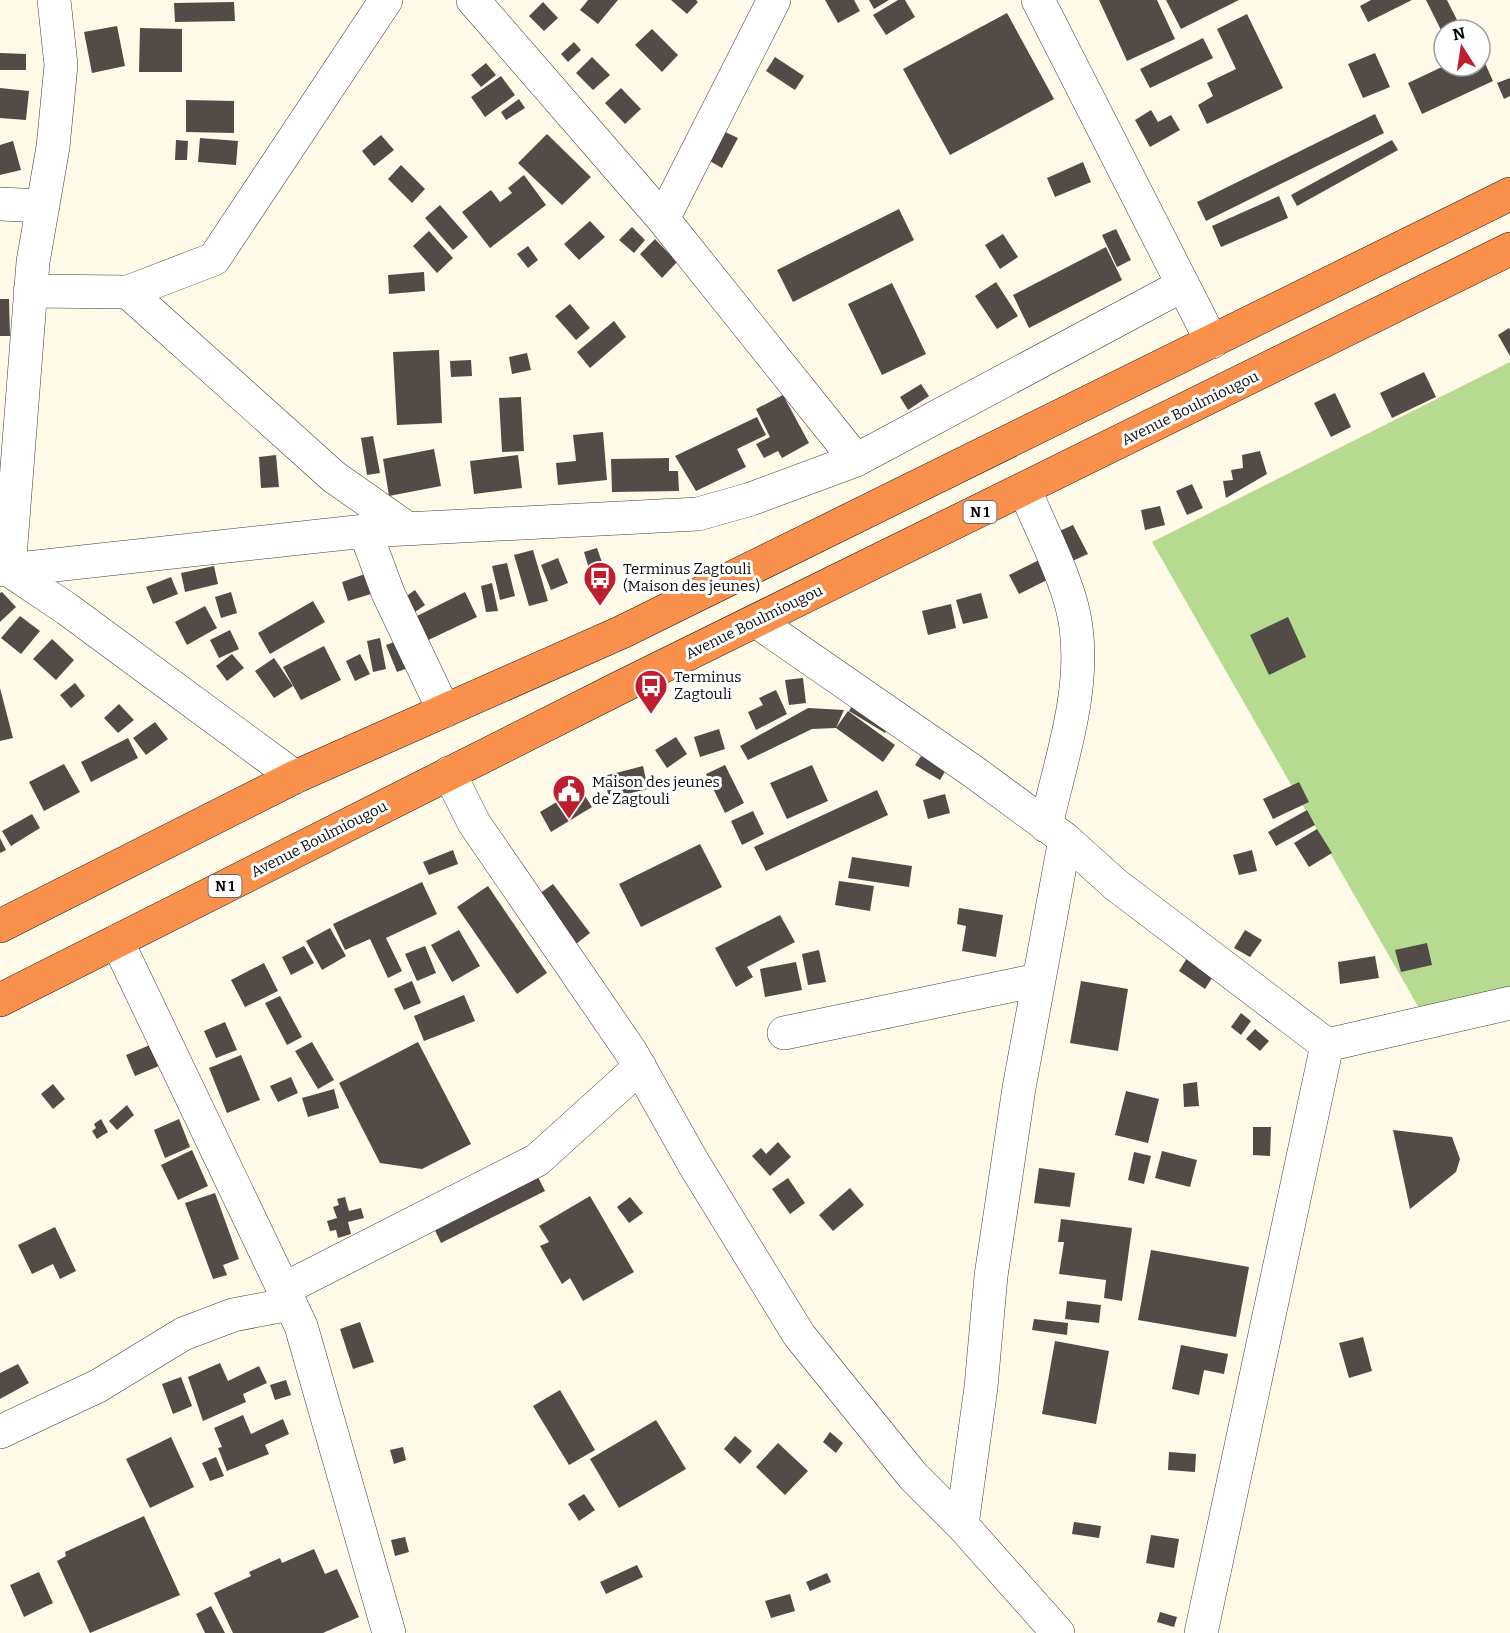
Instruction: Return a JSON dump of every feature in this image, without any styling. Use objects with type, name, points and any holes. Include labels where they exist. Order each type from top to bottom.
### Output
[{"type":"highway","points":[[0,926],[295,777],[622,632],[1510,194]]},
{"type":"highway","name":"Avenue Boulmiougou","points":[[0,1000],[449,773],[1510,249]]},
{"type":"street","points":[[4,570],[30,291],[53,147],[61,65],[54,0]]},
{"type":"street","points":[[30,291],[128,292],[214,259],[386,0]]},
{"type":"street","points":[[472,0],[663,219],[856,460]]},
{"type":"street","points":[[663,219],[774,0]]},
{"type":"street","points":[[1038,0],[1212,342]]},
{"type":"street","points":[[0,204],[43,206]]},
{"type":"street","points":[[4,570],[366,531],[698,513],[751,499],[856,460],[1183,285]]},
{"type":"street","points":[[128,292],[334,477],[408,529]]},
{"type":"street","points":[[962,1524],[981,1387],[991,1276],[1038,980],[1076,670],[1076,627],[1062,579],[1024,490]]},
{"type":"street","points":[[366,531],[388,593],[444,711]]},
{"type":"street","points":[[4,570],[67,609],[295,777]]},
{"type":"street","points":[[756,621],[974,772],[1055,833],[1116,885],[1327,1045]]},
{"type":"street","points":[[449,773],[474,823],[567,957],[640,1068],[694,1164],[799,1335],[913,1476],[962,1524],[1058,1633]]},
{"type":"street","points":[[117,941],[301,1326],[389,1633]]},
{"type":"street","points":[[784,1033],[1038,980]]},
{"type":"street","points":[[1327,1045],[1510,1003]]},
{"type":"street","points":[[1201,1633],[1327,1045]]},
{"type":"street","points":[[0,1432],[98,1386],[183,1334],[287,1296],[537,1160],[640,1068]]},
{"type":"green space","points":[[1510,362],[1510,1001],[1427,1022],[1152,542]]},
{"type":"building","points":[[588,0],[618,0],[598,24],[580,10]]},
{"type":"building","points":[[671,0],[696,0],[698,2],[687,14]]},
{"type":"building","points":[[825,0],[854,0],[860,11],[838,23]]},
{"type":"building","points":[[869,0],[889,0],[874,9]]},
{"type":"building","points":[[898,0],[905,0],[915,17],[886,35],[873,15]]},
{"type":"building","points":[[1099,0],[1157,0],[1175,39],[1127,61]]},
{"type":"building","points":[[1166,0],[1239,0],[1181,29]]},
{"type":"building","points":[[1371,0],[1412,0],[1368,22],[1360,6]]},
{"type":"building","points":[[1426,0],[1447,0],[1456,18],[1435,18]]},
{"type":"building","points":[[234,2],[235,21],[175,22],[174,3]]},
{"type":"building","points":[[543,2],[558,18],[544,31],[529,16]]},
{"type":"building","points":[[1007,13],[1054,99],[950,155],[903,69]]},
{"type":"building","points":[[1247,14],[1283,88],[1207,124],[1198,105],[1213,96],[1207,83],[1236,69],[1217,29]]},
{"type":"building","points":[[117,26],[125,66],[92,73],[84,32]]},
{"type":"building","points":[[140,28],[182,29],[182,72],[139,72]]},
{"type":"building","points":[[652,29],[678,55],[662,72],[635,45]]},
{"type":"building","points":[[1203,38],[1213,58],[1150,88],[1140,69]]},
{"type":"building","points":[[574,42],[581,50],[568,62],[561,54]]},
{"type":"building","points":[[0,53],[26,54],[26,70],[0,70]]},
{"type":"building","points":[[1375,53],[1390,87],[1363,98],[1348,64]]},
{"type":"building","points":[[592,57],[610,75],[593,90],[576,73]]},
{"type":"building","points":[[775,57],[804,76],[795,90],[766,71]]},
{"type":"building","points":[[486,63],[496,75],[481,87],[471,75]]},
{"type":"building","points":[[1432,72],[1432,78],[1492,78],[1493,81],[1422,114],[1408,83]]},
{"type":"building","points":[[501,76],[515,95],[485,117],[471,97]]},
{"type":"building","points":[[1510,78],[1510,96],[1504,99],[1497,83]]},
{"type":"building","points":[[0,88],[29,91],[26,120],[0,118]]},
{"type":"building","points":[[621,88],[641,109],[625,124],[605,103]]},
{"type":"building","points":[[519,99],[525,108],[506,120],[501,112]]},
{"type":"building","points":[[186,100],[234,101],[234,133],[186,132]]},
{"type":"building","points":[[1151,110],[1158,122],[1171,115],[1180,130],[1150,147],[1135,120]]},
{"type":"building","points":[[1375,114],[1384,133],[1206,221],[1197,202]]},
{"type":"building","points":[[723,131],[738,138],[722,168],[708,160]]},
{"type":"building","points":[[547,134],[591,177],[562,205],[518,163]]},
{"type":"building","points":[[381,135],[394,150],[374,166],[362,151]]},
{"type":"building","points":[[200,138],[238,141],[236,165],[198,162]]},
{"type":"building","points":[[176,140],[188,141],[187,160],[175,160]]},
{"type":"building","points":[[1392,140],[1398,150],[1297,206],[1291,195]]},
{"type":"building","points":[[13,141],[21,170],[0,175],[0,145]]},
{"type":"building","points":[[1083,162],[1091,182],[1055,197],[1047,178]]},
{"type":"building","points":[[401,165],[425,189],[412,203],[388,179]]},
{"type":"building","points":[[524,175],[546,205],[490,248],[462,212],[491,190],[500,202],[512,193],[508,188]]},
{"type":"building","points":[[1279,196],[1288,218],[1221,247],[1212,226]]},
{"type":"building","points":[[440,205],[468,237],[453,250],[425,218]]},
{"type":"building","points":[[899,209],[914,240],[793,302],[777,270]]},
{"type":"building","points":[[590,221],[605,237],[579,260],[564,244]]},
{"type":"building","points":[[632,227],[645,240],[634,253],[619,240]]},
{"type":"building","points":[[1116,229],[1131,260],[1117,267],[1102,235]]},
{"type":"building","points":[[429,231],[453,258],[437,273],[413,246]]},
{"type":"building","points":[[1003,234],[1018,257],[1000,269],[985,245]]},
{"type":"building","points":[[655,239],[677,262],[662,278],[640,254]]},
{"type":"building","points":[[528,246],[538,260],[528,268],[517,254]]},
{"type":"building","points":[[1106,247],[1122,280],[1029,328],[1013,295]]},
{"type":"building","points":[[424,272],[425,291],[389,294],[388,275]]},
{"type":"building","points":[[996,282],[1018,316],[997,329],[975,296]]},
{"type":"building","points":[[892,283],[926,354],[882,375],[848,304]]},
{"type":"building","points":[[0,299],[9,299],[10,336],[0,336]]},
{"type":"building","points":[[570,304],[590,328],[576,340],[555,316]]},
{"type":"building","points":[[614,321],[626,337],[590,368],[577,352]]},
{"type":"building","points":[[1509,328],[1510,330],[1510,356],[1498,335]]},
{"type":"building","points":[[439,350],[442,423],[397,425],[393,352]]},
{"type":"building","points":[[527,353],[531,370],[512,374],[509,357]]},
{"type":"building","points":[[471,360],[472,376],[451,377],[450,361]]},
{"type":"building","points":[[1424,372],[1436,397],[1392,418],[1380,393]]},
{"type":"building","points":[[921,384],[929,396],[908,410],[900,397]]},
{"type":"building","points":[[1335,393],[1351,427],[1331,437],[1314,403]]},
{"type":"building","points":[[783,395],[809,443],[782,458],[778,451],[764,458],[756,444],[770,437],[756,409]]},
{"type":"building","points":[[521,397],[524,451],[502,452],[499,398]]},
{"type":"building","points":[[757,417],[766,435],[737,449],[746,467],[696,491],[675,456]]},
{"type":"building","points":[[603,432],[607,480],[558,485],[556,463],[576,461],[573,435]]},
{"type":"building","points":[[373,436],[380,473],[367,475],[361,438]]},
{"type":"building","points":[[434,449],[441,486],[389,496],[383,459]]},
{"type":"building","points":[[1260,451],[1267,474],[1226,498],[1223,481],[1233,480],[1231,470],[1243,468],[1242,455]]},
{"type":"building","points":[[276,455],[279,487],[261,488],[259,457]]},
{"type":"building","points":[[518,455],[522,488],[474,494],[470,461]]},
{"type":"building","points":[[669,458],[669,471],[678,471],[679,491],[612,492],[611,459]]},
{"type":"building","points":[[1192,484],[1203,508],[1187,515],[1176,491]]},
{"type":"building","points":[[1160,506],[1165,525],[1145,530],[1141,510]]},
{"type":"building","points":[[1073,525],[1088,554],[1070,562],[1055,533]]},
{"type":"building","points":[[597,548],[604,568],[590,572],[584,552]]},
{"type":"building","points":[[533,550],[548,601],[529,606],[514,555]]},
{"type":"building","points":[[558,558],[568,583],[551,590],[541,565]]},
{"type":"building","points":[[1043,558],[1053,577],[1019,594],[1009,575]]},
{"type":"building","points":[[507,563],[515,596],[500,600],[492,566]]},
{"type":"building","points":[[214,566],[218,584],[185,592],[181,573]]},
{"type":"building","points":[[365,574],[371,594],[348,601],[342,582]]},
{"type":"building","points":[[171,577],[178,594],[153,604],[146,587]]},
{"type":"building","points":[[492,583],[498,611],[486,612],[481,586]]},
{"type":"building","points":[[415,590],[425,605],[408,617],[398,602]]},
{"type":"building","points":[[2,592],[16,607],[0,622],[0,593]]},
{"type":"building","points":[[231,592],[237,613],[221,618],[215,597]]},
{"type":"building","points":[[465,592],[477,617],[422,643],[411,619]]},
{"type":"building","points":[[981,593],[988,618],[963,624],[956,600]]},
{"type":"building","points":[[313,601],[325,622],[270,654],[258,633]]},
{"type":"building","points":[[951,604],[956,628],[928,635],[922,611]]},
{"type":"building","points":[[205,606],[217,628],[187,645],[175,622]]},
{"type":"building","points":[[20,616],[40,631],[21,654],[1,638]]},
{"type":"building","points":[[1288,617],[1306,657],[1269,675],[1250,635]]},
{"type":"building","points":[[230,630],[239,649],[219,658],[210,640]]},
{"type":"building","points":[[380,638],[386,669],[373,672],[367,641]]},
{"type":"building","points":[[52,639],[74,660],[56,680],[33,659]]},
{"type":"building","points":[[403,639],[413,666],[397,672],[386,645]]},
{"type":"building","points":[[324,646],[341,680],[301,700],[283,667]]},
{"type":"building","points":[[232,654],[244,668],[227,681],[216,666]]},
{"type":"building","points":[[360,654],[370,674],[355,681],[346,661]]},
{"type":"building","points":[[274,658],[293,686],[274,698],[255,671]]},
{"type":"building","points":[[803,678],[806,703],[789,705],[785,680]]},
{"type":"building","points":[[75,683],[85,696],[71,708],[60,695]]},
{"type":"building","points":[[0,688],[13,738],[0,741]]},
{"type":"building","points":[[776,690],[787,714],[756,730],[748,712],[763,705],[759,698]]},
{"type":"building","points":[[856,699],[893,722],[885,733],[849,711]]},
{"type":"building","points":[[119,704],[134,720],[118,733],[104,718]]},
{"type":"building","points":[[808,708],[844,710],[836,728],[812,729],[748,760],[740,746]]},
{"type":"building","points":[[848,711],[895,745],[883,762],[836,728]]},
{"type":"building","points":[[155,722],[168,739],[146,755],[133,738]]},
{"type":"building","points":[[719,729],[725,749],[700,757],[694,737]]},
{"type":"building","points":[[676,737],[687,754],[667,768],[655,750]]},
{"type":"building","points":[[128,738],[138,758],[91,782],[81,762]]},
{"type":"building","points":[[921,756],[946,770],[940,780],[915,765]]},
{"type":"building","points":[[64,764],[80,792],[44,811],[29,782]]},
{"type":"building","points":[[725,765],[744,803],[725,813],[706,774]]},
{"type":"building","points":[[812,765],[828,801],[787,819],[770,783]]},
{"type":"building","points":[[643,766],[648,789],[609,798],[604,776]]},
{"type":"building","points":[[1299,782],[1309,802],[1273,819],[1263,799]]},
{"type":"building","points":[[580,788],[592,807],[551,832],[540,812]]},
{"type":"building","points":[[877,790],[888,815],[766,871],[754,847]]},
{"type":"building","points":[[945,794],[950,813],[928,819],[923,800]]},
{"type":"building","points":[[1307,810],[1315,825],[1276,846],[1268,832]]},
{"type":"building","points":[[753,811],[764,834],[742,845],[731,821]]},
{"type":"building","points":[[32,814],[40,828],[11,846],[2,831]]},
{"type":"building","points":[[1317,829],[1332,853],[1309,867],[1294,843]]},
{"type":"building","points":[[0,838],[6,850],[0,853]]},
{"type":"building","points":[[700,844],[722,887],[641,927],[619,884]]},
{"type":"building","points":[[453,850],[458,864],[429,875],[423,862]]},
{"type":"building","points":[[1252,850],[1257,871],[1239,875],[1233,855]]},
{"type":"building","points":[[852,857],[912,866],[909,887],[848,878]]},
{"type":"building","points":[[839,881],[874,886],[870,911],[835,905]]},
{"type":"building","points":[[422,882],[437,914],[386,938],[402,971],[388,978],[370,939],[345,950],[333,924]]},
{"type":"building","points":[[553,884],[590,933],[576,944],[539,894]]},
{"type":"building","points":[[488,886],[547,973],[517,994],[457,907]]},
{"type":"building","points":[[959,908],[1003,915],[996,957],[962,951],[966,926],[957,924]]},
{"type":"building","points":[[780,915],[795,942],[747,967],[753,977],[736,987],[715,948]]},
{"type":"building","points":[[330,928],[346,956],[322,970],[306,941]]},
{"type":"building","points":[[459,930],[480,966],[452,982],[431,945]]},
{"type":"building","points":[[1245,930],[1262,940],[1250,957],[1234,948]]},
{"type":"building","points":[[1427,943],[1432,965],[1401,972],[1395,950]]},
{"type":"building","points":[[304,946],[314,963],[291,975],[282,957]]},
{"type":"building","points":[[425,946],[436,973],[417,981],[405,954]]},
{"type":"building","points":[[819,950],[826,982],[808,985],[802,954]]},
{"type":"building","points":[[1375,956],[1379,978],[1340,984],[1338,962]]},
{"type":"building","points":[[1187,958],[1214,975],[1205,989],[1179,971]]},
{"type":"building","points":[[796,962],[802,990],[765,997],[760,969]]},
{"type":"building","points":[[264,963],[278,991],[245,1007],[231,980]]},
{"type":"building","points":[[412,981],[421,1003],[404,1010],[394,989]]},
{"type":"building","points":[[1081,981],[1128,989],[1118,1051],[1070,1043]]},
{"type":"building","points":[[464,995],[475,1021],[424,1041],[414,1016]]},
{"type":"building","points":[[280,996],[302,1037],[287,1045],[265,1003]]},
{"type":"building","points":[[1241,1013],[1251,1021],[1241,1035],[1231,1027]]},
{"type":"building","points":[[225,1022],[237,1050],[216,1058],[204,1031]]},
{"type":"building","points":[[1255,1029],[1269,1041],[1260,1051],[1246,1039]]},
{"type":"building","points":[[312,1042],[334,1080],[318,1089],[295,1051]]},
{"type":"building","points":[[418,1042],[471,1144],[422,1169],[380,1163],[339,1083]]},
{"type":"building","points":[[150,1045],[159,1066],[135,1076],[126,1055]]},
{"type":"building","points":[[241,1055],[260,1100],[227,1113],[209,1068]]},
{"type":"building","points":[[291,1077],[298,1093],[278,1102],[270,1086]]},
{"type":"building","points":[[1197,1082],[1199,1106],[1184,1107],[1183,1084]]},
{"type":"building","points":[[53,1084],[65,1099],[53,1109],[41,1094]]},
{"type":"building","points":[[334,1089],[339,1108],[308,1117],[302,1098]]},
{"type":"building","points":[[1126,1091],[1159,1099],[1148,1143],[1115,1135]]},
{"type":"building","points":[[127,1105],[134,1115],[117,1130],[109,1121]]},
{"type":"building","points":[[101,1119],[108,1132],[97,1139],[92,1131],[96,1128],[94,1124]]},
{"type":"building","points":[[179,1119],[190,1147],[165,1158],[154,1130]]},
{"type":"building","points":[[1253,1127],[1271,1127],[1270,1156],[1253,1155]]},
{"type":"building","points":[[1393,1130],[1452,1137],[1460,1159],[1456,1172],[1410,1209]]},
{"type":"building","points":[[778,1142],[791,1157],[770,1176],[752,1156],[761,1148],[766,1154]]},
{"type":"building","points":[[192,1150],[208,1186],[178,1200],[161,1165]]},
{"type":"building","points":[[1162,1151],[1197,1160],[1190,1187],[1155,1178]]},
{"type":"building","points":[[1134,1152],[1151,1156],[1144,1184],[1128,1180]]},
{"type":"building","points":[[1039,1168],[1075,1173],[1070,1207],[1034,1203]]},
{"type":"building","points":[[537,1175],[545,1191],[441,1243],[433,1226]]},
{"type":"building","points":[[788,1178],[805,1203],[790,1214],[772,1189]]},
{"type":"building","points":[[850,1188],[864,1205],[833,1231],[819,1215]]},
{"type":"building","points":[[215,1193],[239,1259],[223,1265],[227,1275],[213,1279],[185,1203]]},
{"type":"building","points":[[590,1196],[634,1272],[583,1301],[570,1278],[562,1284],[540,1246],[549,1242],[539,1226]]},
{"type":"building","points":[[345,1197],[349,1211],[361,1208],[364,1218],[348,1222],[351,1234],[338,1238],[336,1230],[330,1231],[327,1221],[337,1218],[333,1207],[339,1205],[337,1199]]},
{"type":"building","points":[[630,1197],[643,1213],[629,1223],[617,1207]]},
{"type":"building","points":[[1061,1219],[1132,1228],[1122,1301],[1104,1298],[1106,1280],[1059,1274],[1064,1242],[1058,1242]]},
{"type":"building","points":[[55,1227],[76,1271],[60,1279],[53,1264],[32,1274],[18,1245]]},
{"type":"building","points":[[1151,1250],[1249,1267],[1236,1337],[1138,1320]]},
{"type":"building","points":[[1067,1301],[1101,1305],[1099,1323],[1065,1319]]},
{"type":"building","points":[[1034,1319],[1068,1323],[1067,1335],[1032,1330]]},
{"type":"building","points":[[360,1322],[374,1362],[353,1369],[340,1329]]},
{"type":"building","points":[[1363,1337],[1372,1371],[1349,1378],[1339,1343]]},
{"type":"building","points":[[1055,1341],[1109,1351],[1096,1424],[1042,1414]]},
{"type":"building","points":[[1181,1345],[1228,1354],[1224,1374],[1204,1370],[1199,1395],[1172,1389]]},
{"type":"building","points":[[220,1363],[228,1381],[259,1366],[267,1383],[243,1394],[246,1402],[203,1421],[188,1377]]},
{"type":"building","points":[[18,1364],[29,1383],[0,1399],[0,1373]]},
{"type":"building","points":[[181,1377],[192,1406],[173,1414],[162,1384]]},
{"type":"building","points":[[286,1380],[291,1395],[275,1400],[270,1385]]},
{"type":"building","points":[[560,1390],[595,1450],[569,1465],[533,1406]]},
{"type":"building","points":[[243,1415],[251,1434],[283,1419],[289,1434],[265,1445],[269,1454],[227,1471],[218,1448],[222,1447],[214,1428]]},
{"type":"building","points":[[656,1420],[686,1469],[619,1508],[590,1459]]},
{"type":"building","points":[[830,1432],[843,1443],[836,1453],[823,1442]]},
{"type":"building","points":[[735,1436],[752,1451],[740,1464],[724,1449]]},
{"type":"building","points":[[171,1437],[194,1487],[150,1508],[126,1459]]},
{"type":"building","points":[[778,1443],[808,1471],[785,1495],[756,1467]]},
{"type":"building","points":[[403,1447],[406,1460],[394,1464],[390,1450]]},
{"type":"building","points":[[1169,1452],[1196,1454],[1195,1472],[1168,1470]]},
{"type":"building","points":[[216,1457],[224,1476],[210,1481],[202,1463]]},
{"type":"building","points":[[584,1494],[595,1510],[579,1521],[568,1504]]},
{"type":"building","points":[[144,1516],[180,1595],[90,1633],[57,1561],[66,1556],[65,1552]]},
{"type":"building","points":[[1074,1522],[1101,1526],[1099,1538],[1072,1534]]},
{"type":"building","points":[[1151,1535],[1179,1539],[1174,1568],[1146,1563]]},
{"type":"building","points":[[405,1537],[409,1552],[395,1556],[391,1540]]},
{"type":"building","points":[[314,1549],[325,1574],[337,1569],[359,1617],[323,1633],[233,1633],[214,1593],[251,1576],[249,1572],[280,1558],[282,1563]]},
{"type":"building","points":[[637,1565],[643,1577],[606,1594],[600,1582]]},
{"type":"building","points":[[39,1572],[53,1603],[24,1617],[10,1585]]},
{"type":"building","points":[[827,1573],[831,1582],[810,1591],[806,1582]]},
{"type":"building","points":[[790,1594],[795,1611],[771,1618],[765,1601]]},
{"type":"building","points":[[211,1606],[225,1633],[205,1633],[196,1614]]},
{"type":"building","points":[[1160,1612],[1177,1617],[1174,1627],[1157,1622]]},
{"type":"place","name":"Terminus Zagtouli (Maison des jeunes)","points":[[600,607]]},
{"type":"place","name":"Terminus Zagtouli","points":[[651,715]]},
{"type":"place","name":"Maison des jeunes de Zagtouli","points":[[569,820]]}]
